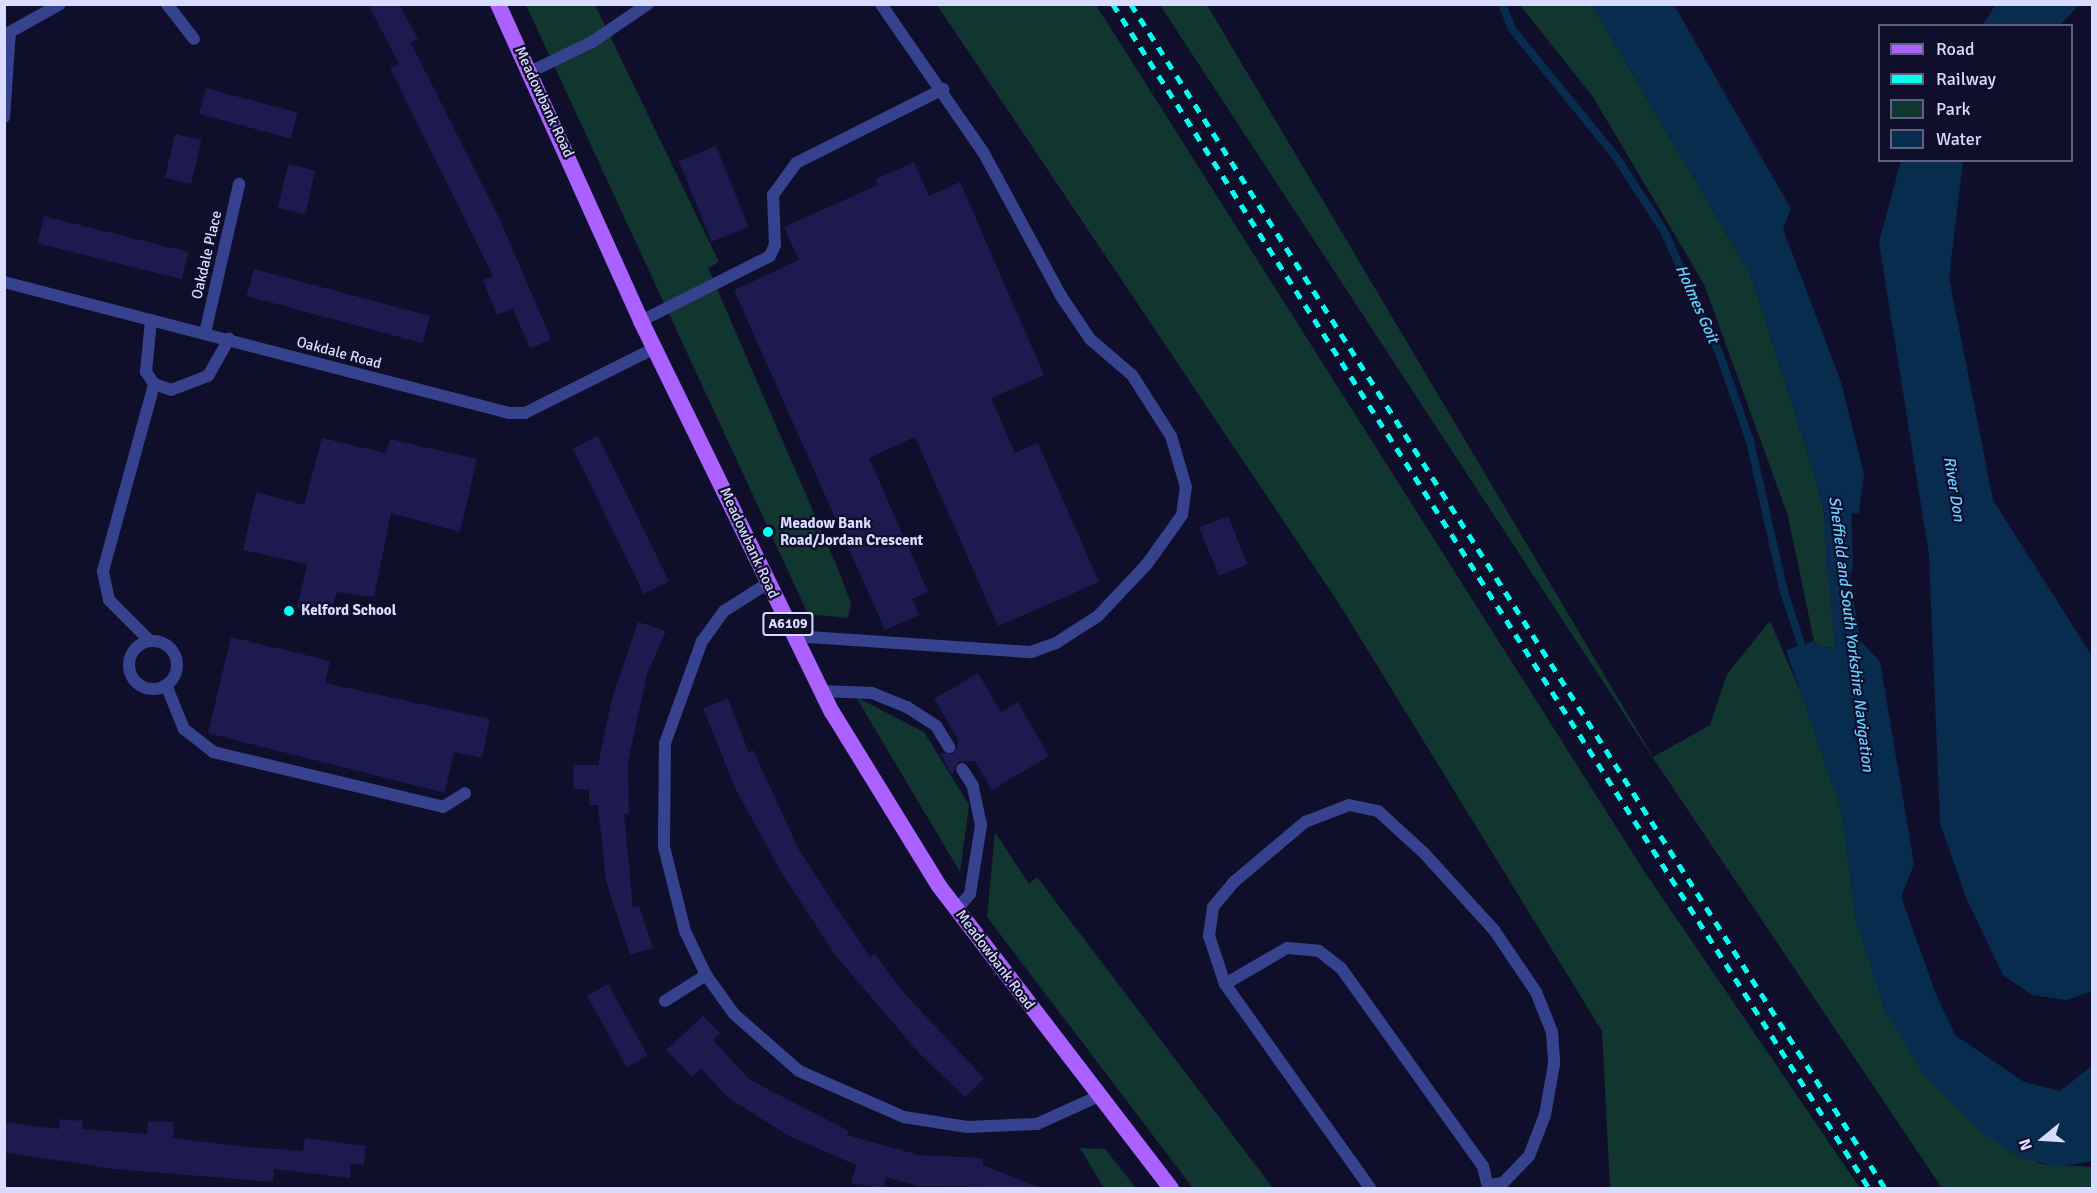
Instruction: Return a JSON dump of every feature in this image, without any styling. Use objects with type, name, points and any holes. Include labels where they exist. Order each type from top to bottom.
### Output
[{"type":"main road","name":"Meadowbank Road","points":[[498,4],[641,321],[822,692],[886,807],[957,909],[1171,1188]]},
{"type":"street","points":[[4,117],[7,28],[60,4]]},
{"type":"street","points":[[167,4],[194,39]]},
{"type":"street","points":[[530,72],[592,42],[648,4]]},
{"type":"street","points":[[794,636],[1031,652],[1056,643],[1098,616],[1182,515],[1186,487],[1172,436],[1131,375],[1090,339],[1061,296],[943,89],[881,4]]},
{"type":"street","points":[[641,321],[770,256],[775,245],[773,195],[796,163],[943,89]]},
{"type":"street","name":"Oakdale Place","points":[[205,333],[239,184]]},
{"type":"street","name":"Oakdale Road","points":[[4,282],[518,413],[656,348]]},
{"type":"street","points":[[150,641],[131,655],[132,677],[144,688],[166,685],[176,672],[175,657],[165,645],[150,641],[109,600],[103,571],[154,384],[145,356],[151,320]]},
{"type":"street","points":[[154,384],[171,390],[208,376],[229,339]]},
{"type":"street","points":[[768,583],[724,611],[702,641],[665,742],[664,847],[685,932],[706,975],[734,1014],[783,1059],[825,1086],[904,1117],[967,1127],[1037,1124],[1099,1096]]},
{"type":"street","points":[[166,685],[184,729],[213,752],[443,807],[465,792]]},
{"type":"street","points":[[822,692],[864,692],[907,707],[936,726],[949,747]]},
{"type":"street","points":[[957,909],[970,894],[981,825],[973,786],[962,769]]},
{"type":"street","points":[[1225,984],[1287,948],[1319,951],[1334,962],[1483,1166],[1488,1187],[1503,1183],[1529,1156],[1547,1104],[1554,1064],[1552,1032],[1536,992],[1494,930],[1378,811],[1349,804],[1305,822],[1235,881],[1213,908],[1209,936],[1225,984],[1370,1188]]},
{"type":"street","points":[[665,1000],[706,975]]},
{"type":"green space","points":[[526,5],[595,5],[719,262],[708,268],[838,569],[851,603],[848,618],[808,614]]},
{"type":"green space","points":[[937,5],[1096,5],[1644,871],[1860,1188],[1610,1188],[1602,1031],[1338,602]]},
{"type":"green space","points":[[1160,5],[1207,5],[1653,757],[1710,725],[1727,674],[1770,621],[1831,763],[1963,1111],[2040,1164],[2092,1167],[2092,1188],[1942,1188],[1653,758]]},
{"type":"green space","points":[[1520,5],[1592,5],[1751,275],[1823,502],[1835,647],[1820,648],[1814,641],[1788,516],[1704,284],[1593,97]]},
{"type":"green space","points":[[856,697],[924,732],[969,805],[960,872]]},
{"type":"green space","points":[[995,832],[1029,884],[1037,877],[1273,1188],[1193,1188],[987,917]]},
{"type":"green space","points":[[1080,1148],[1105,1149],[1136,1188],[1104,1188]]},
{"type":"water","points":[[1995,4],[2079,5],[2061,24],[1984,24]]},
{"type":"water","points":[[1592,5],[1674,5],[1791,209],[1783,229],[1841,382],[1864,474],[1859,513],[1835,516],[1823,502],[1751,275]]},
{"type":"water","name":"River Don","points":[[1901,162],[1963,162],[1949,278],[1993,500],[2092,656],[2092,991],[2067,1000],[2032,995],[2003,975],[1967,900],[1940,823],[1929,555],[1879,242]]},
{"type":"water","points":[[1842,527],[1860,640],[1880,662],[1914,864],[1901,897],[1936,994],[1955,1035],[2024,1082],[2060,1091],[2092,1066],[2092,1161],[2057,1167],[2018,1157],[1979,1130],[1924,1075],[1885,1011],[1855,917],[1841,810],[1786,650],[1814,641],[1820,648],[1835,647],[1824,530]]},
{"type":"building","points":[[368,4],[399,4],[418,39],[411,43],[501,222],[551,339],[530,349],[513,308],[497,315],[483,280],[493,276],[390,68],[399,64]]},
{"type":"building","points":[[206,88],[298,113],[291,139],[199,114]]},
{"type":"building","points":[[175,134],[201,140],[191,184],[165,178]]},
{"type":"building","points":[[716,146],[749,227],[712,242],[679,161]]},
{"type":"building","points":[[914,162],[929,196],[960,182],[1044,375],[991,398],[1015,453],[1038,443],[1099,582],[998,626],[915,437],[869,458],[928,592],[912,599],[919,615],[885,630],[734,290],[799,260],[784,227],[878,185],[876,179]]},
{"type":"building","points":[[288,164],[315,170],[305,214],[278,208]]},
{"type":"building","points":[[44,216],[189,252],[182,279],[37,243]]},
{"type":"building","points":[[254,269],[430,316],[423,343],[247,296]]},
{"type":"building","points":[[598,436],[669,582],[644,594],[573,448]]},
{"type":"building","points":[[322,438],[386,453],[390,439],[477,459],[460,532],[391,513],[374,597],[337,592],[330,613],[297,608],[307,564],[243,550],[256,492],[304,505]]},
{"type":"building","points":[[1228,516],[1247,564],[1219,576],[1199,528]]},
{"type":"building","points":[[638,622],[666,631],[647,674],[628,762],[629,814],[624,814],[633,908],[639,906],[653,948],[630,955],[606,881],[598,805],[589,805],[589,789],[574,789],[573,765],[598,765],[612,698]]},
{"type":"building","points":[[231,637],[330,661],[325,683],[490,719],[482,758],[454,752],[445,793],[208,733]]},
{"type":"building","points":[[978,673],[1001,712],[1018,702],[1049,756],[992,790],[975,761],[958,762],[952,775],[940,753],[953,754],[959,741],[934,699]]},
{"type":"building","points":[[728,699],[749,753],[753,750],[798,848],[830,898],[870,957],[875,954],[901,990],[984,1078],[965,1097],[918,1052],[836,956],[783,875],[736,790],[703,708]]},
{"type":"building","points":[[608,984],[648,1056],[627,1067],[587,996]]},
{"type":"building","points":[[703,1016],[720,1033],[713,1040],[750,1080],[849,1131],[847,1135],[919,1155],[983,1158],[983,1165],[1041,1188],[919,1186],[886,1177],[883,1188],[851,1183],[856,1165],[791,1137],[727,1097],[701,1068],[692,1077],[666,1050]]},
{"type":"building","points":[[60,1119],[83,1121],[82,1129],[147,1134],[148,1121],[174,1122],[173,1138],[247,1147],[303,1151],[305,1138],[366,1146],[364,1165],[351,1164],[350,1178],[274,1169],[273,1182],[113,1169],[4,1152],[4,1122],[59,1129]]},
{"type":"waterway","name":"Holmes Goit","points":[[1502,4],[1512,29],[1616,157],[1664,231],[1720,355],[1750,441],[1784,592],[1802,647]]},
{"type":"waterway","name":"Sheffield and South Yorkshire Navigation","points":[[1829,481],[1837,505],[1839,564]]},
{"type":"railway","points":[[1113,4],[1869,1188]]},
{"type":"railway","points":[[1131,4],[1885,1188]]},
{"type":"place","name":"Meadow Bank Road/Jordan Crescent","points":[[768,532]]},
{"type":"place","name":"Kelford School","points":[[289,611]]}]
